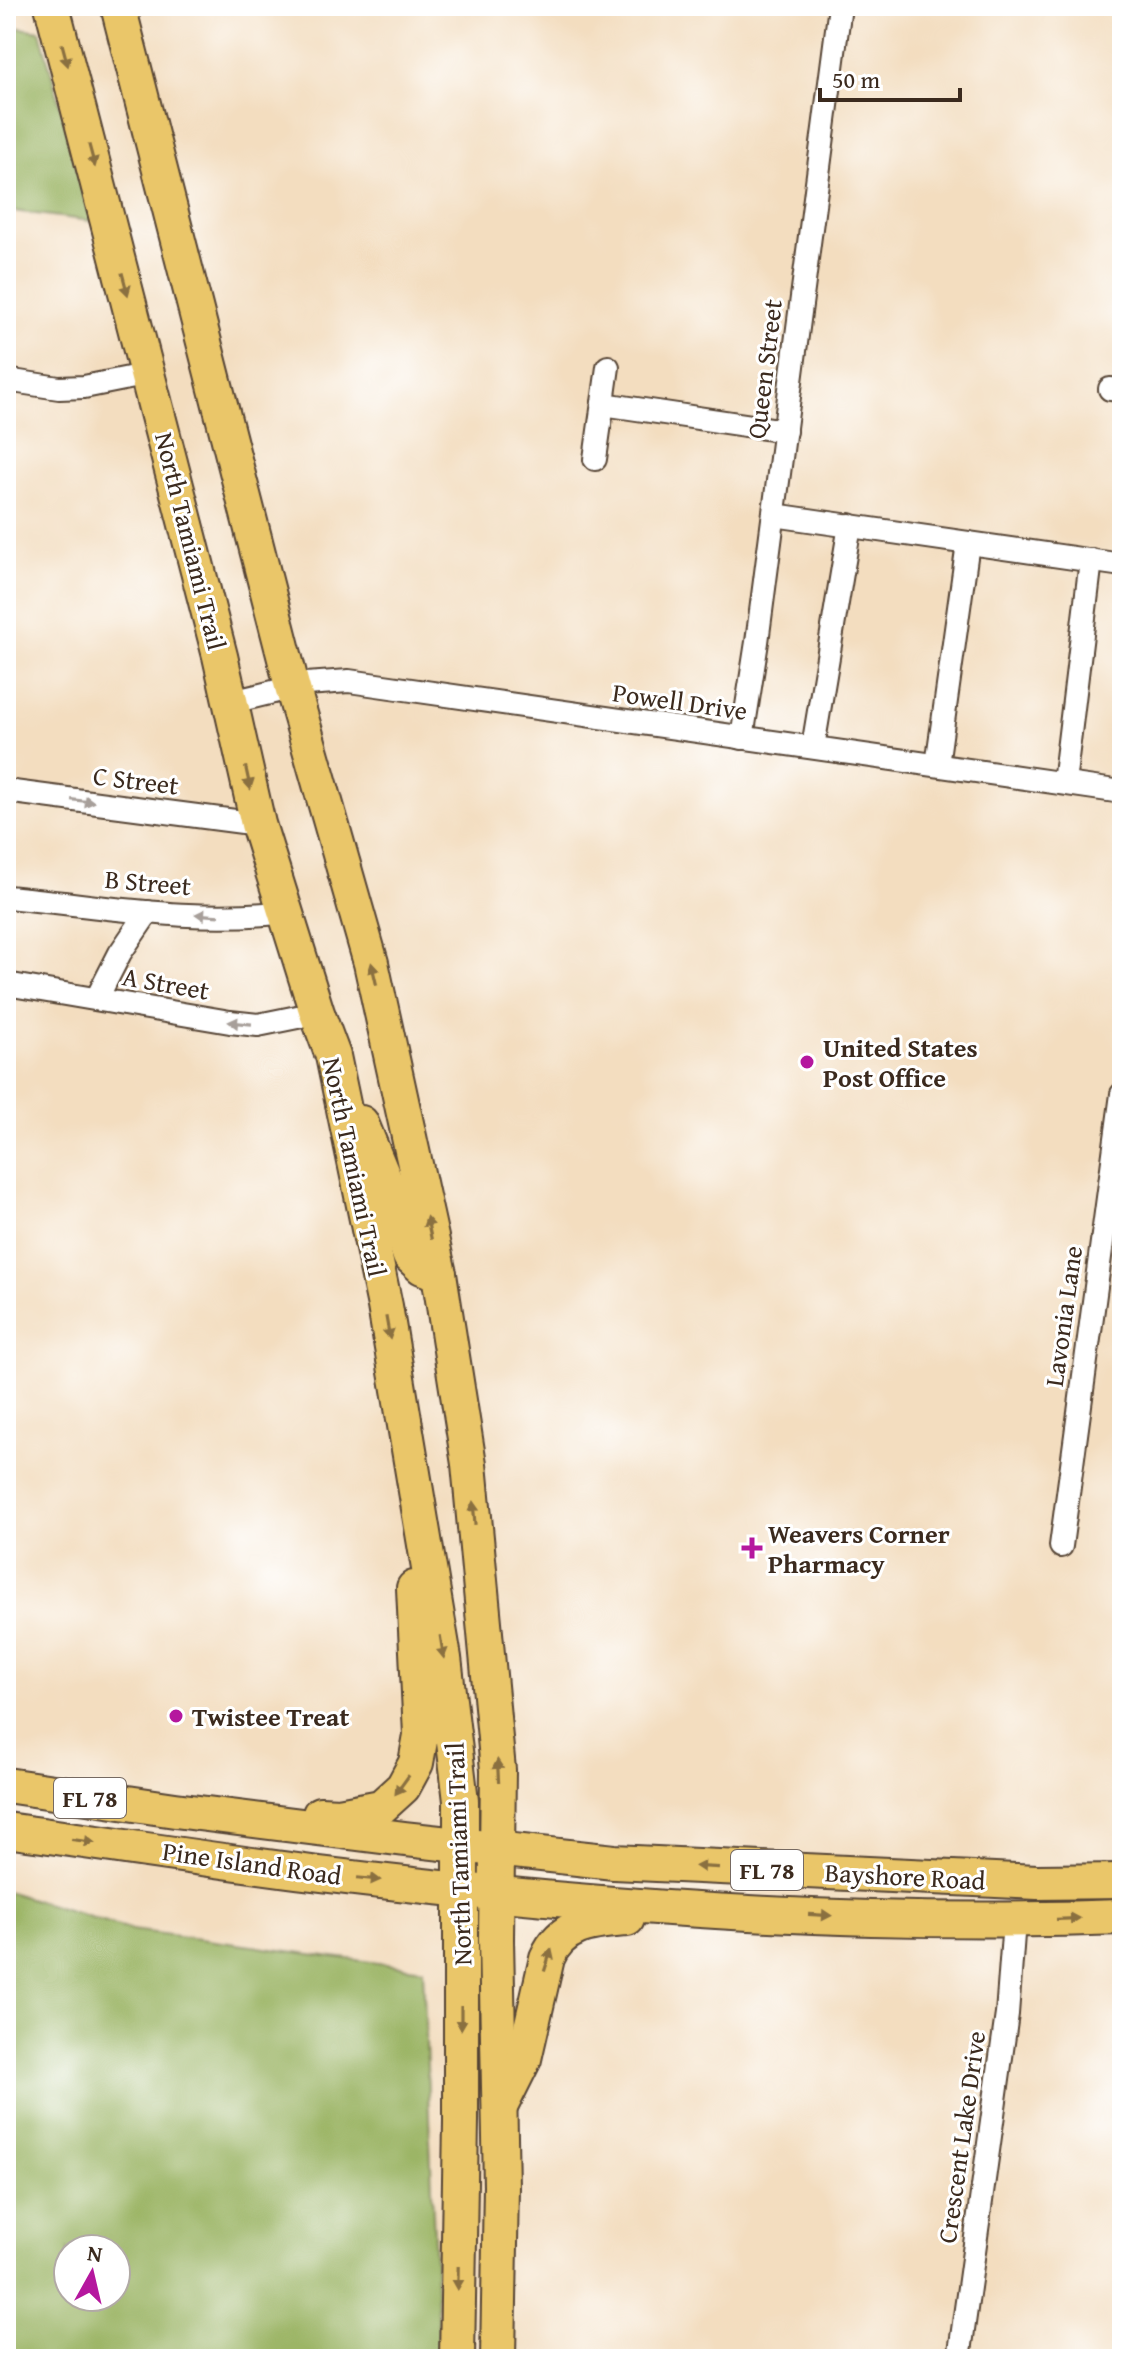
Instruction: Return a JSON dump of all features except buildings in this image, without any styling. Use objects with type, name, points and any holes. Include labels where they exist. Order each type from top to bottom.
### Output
[{"type":"main road","name":"North Tamiami Trail","points":[[52,6],[232,702],[258,824],[333,1056],[385,1306],[457,1746],[462,1845],[457,2359]]},
{"type":"main road","name":"North Tamiami Trail","points":[[118,6],[292,686],[371,963],[439,1274],[469,1464],[498,1770],[498,2113],[501,2186],[498,2359]]},
{"type":"main road","points":[[333,1056],[386,1184],[410,1256],[422,1267],[439,1274]]},
{"type":"main road","points":[[175,1810],[267,1809],[339,1815],[381,1807],[403,1787],[416,1763],[421,1735],[406,1432]]},
{"type":"main road","name":"Pine Island Road","points":[[6,1785],[175,1810],[497,1849]]},
{"type":"main road","name":"Pine Island Road","points":[[6,1830],[313,1873],[498,1893]]},
{"type":"main road","name":"Bayshore Road","points":[[497,1849],[614,1862],[749,1869],[1037,1882],[1122,1881]]},
{"type":"main road","name":"Bayshore Road","points":[[498,1893],[742,1911],[1014,1921],[1122,1917]]},
{"type":"main road","points":[[498,2113],[524,2059],[547,1958],[553,1944],[564,1932],[594,1922],[742,1911]]},
{"type":"street","name":"Queen Street","points":[[742,738],[840,6]]},
{"type":"street","points":[[595,459],[608,367]]},
{"type":"street","points":[[6,380],[59,388],[84,387],[149,374]]},
{"type":"street","points":[[603,404],[785,431]]},
{"type":"street","points":[[774,515],[1122,565]]},
{"type":"street","points":[[813,747],[850,525]]},
{"type":"street","points":[[937,765],[968,543]]},
{"type":"street","points":[[1064,783],[1091,560]]},
{"type":"street","name":"Powell Drive","points":[[232,702],[292,686],[349,681],[1122,792]]},
{"type":"street","name":"C Street","points":[[6,791],[258,824]]},
{"type":"street","name":"B Street","points":[[6,897],[226,917],[285,912]]},
{"type":"street","points":[[97,998],[120,953],[148,912]]},
{"type":"street","name":"A Street","points":[[6,984],[258,1025],[317,1013]]},
{"type":"street","name":"Lavonia Lane","points":[[1061,1546],[1122,1094]]},
{"type":"street","name":"Crescent Lake Drive","points":[[959,2359],[1007,2014],[1014,1921]]},
{"type":"green space","points":[[6,26],[40,31],[91,221],[6,210]]},
{"type":"green space","points":[[6,1891],[132,1930],[423,1969],[439,2359],[6,2359]]},
{"type":"place","name":"United States Post Office","points":[[807,1062]]},
{"type":"place","name":"Weavers Corner Pharmacy","points":[[752,1548]]},
{"type":"place","name":"Twistee Treat","points":[[176,1716]]}]
